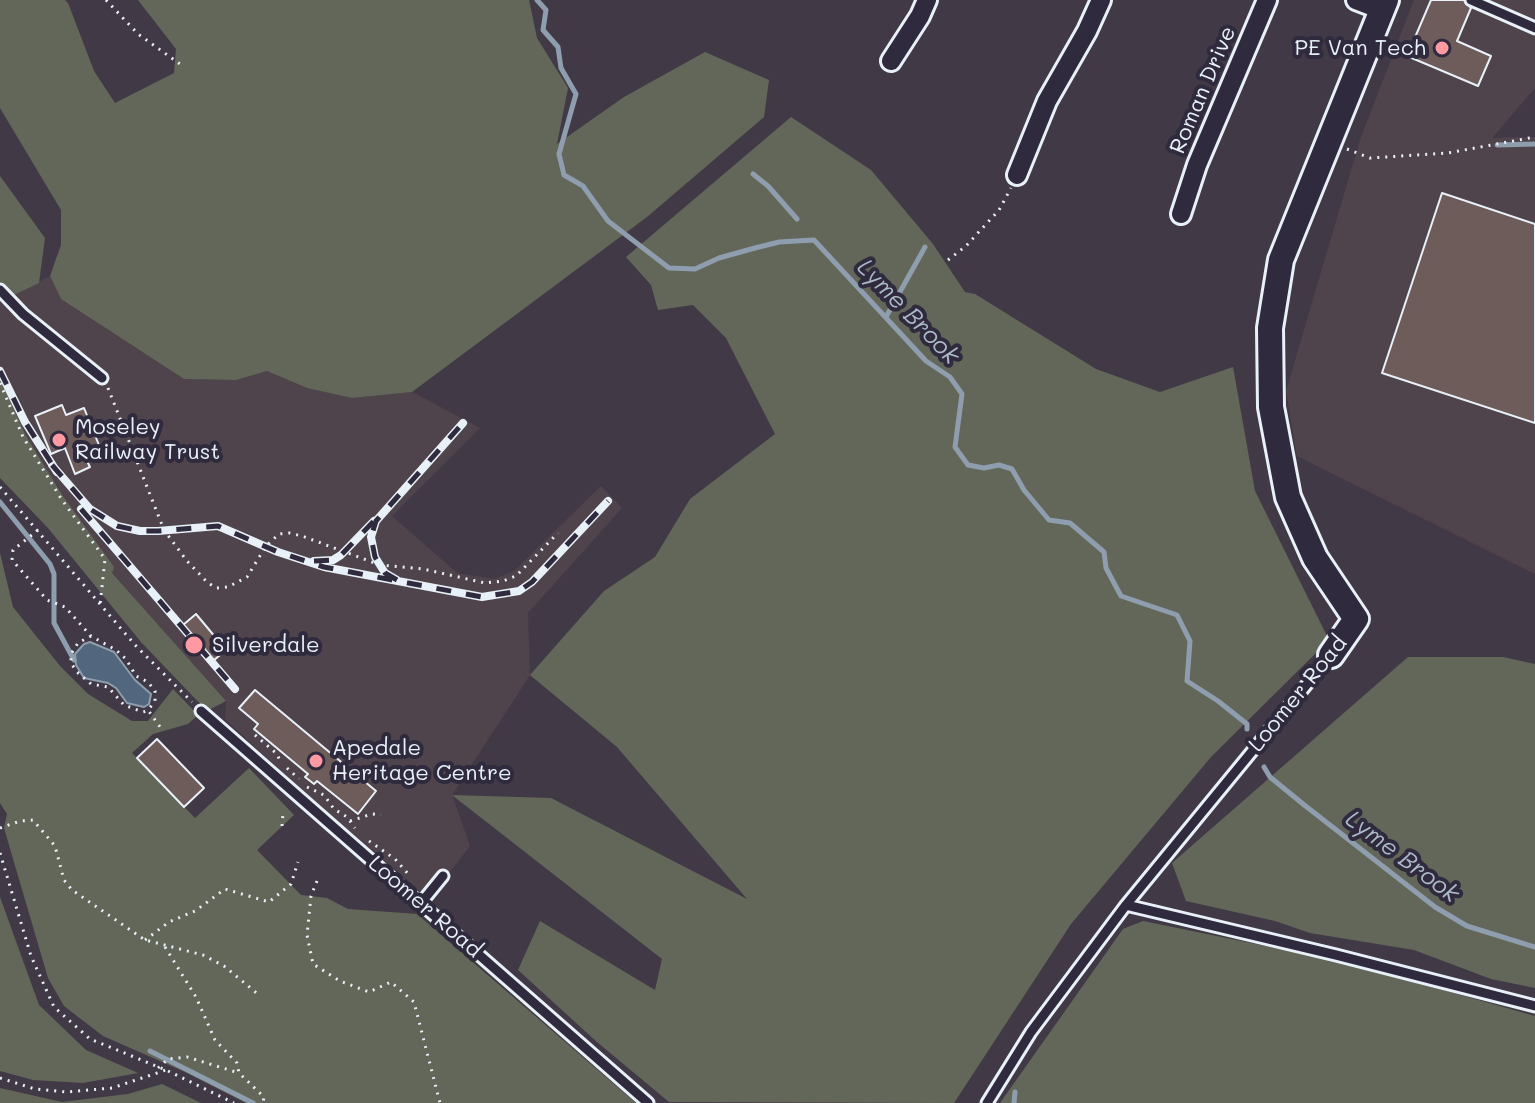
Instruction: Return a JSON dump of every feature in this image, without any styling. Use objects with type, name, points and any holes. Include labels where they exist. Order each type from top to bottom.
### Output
[{"type":"street","points":[[893,49],[927,0]]},
{"type":"street","points":[[1016,162],[1101,0]]},
{"type":"street","name":"Roman Drive","points":[[1178,202],[1197,165],[1267,0]]},
{"type":"street","points":[[1356,0],[1384,5]]},
{"type":"street","name":"Loomer Road","points":[[1331,655],[1356,619],[1315,558],[1288,497],[1271,407],[1270,328],[1281,260],[1384,5]]},
{"type":"lane","points":[[1471,0],[1535,28]]},
{"type":"lane","points":[[0,290],[23,314],[102,378]]},
{"type":"lane","name":"Loomer Road","points":[[987,1103],[1031,1032],[1126,905],[1331,655]]},
{"type":"lane","name":"Loomer Road","points":[[201,711],[648,1103]]},
{"type":"lane","points":[[421,903],[443,876]]},
{"type":"lane","points":[[1126,905],[1535,1006]]},
{"type":"path","points":[[106,0],[138,34],[180,64]]},
{"type":"path","points":[[1329,139],[1370,158],[1448,153],[1535,137]]},
{"type":"path","points":[[948,260],[966,246],[999,210],[1016,162]]},
{"type":"path","points":[[102,378],[113,397],[164,530],[187,561],[216,588],[228,587],[247,577],[266,546],[279,534],[302,536],[380,565],[423,569],[485,583],[516,576],[558,533]]},
{"type":"path","points":[[0,383],[23,437],[62,500],[105,559],[100,605]]},
{"type":"path","points":[[0,487],[100,605],[201,711]]},
{"type":"path","points":[[38,530],[13,550],[12,560],[47,600],[65,607],[91,636],[116,650],[126,659],[136,676],[148,682],[155,691],[155,701],[148,710],[143,712],[124,705],[108,687],[91,684],[77,672],[71,663],[71,654],[78,643],[91,636]]},
{"type":"path","points":[[148,710],[163,731]]},
{"type":"path","points":[[255,735],[270,747],[282,765],[301,783],[324,795],[358,831]]},
{"type":"path","points":[[282,826],[283,813]]},
{"type":"path","points":[[350,821],[372,814],[381,815]]},
{"type":"path","points":[[0,828],[33,820],[55,846],[64,880],[72,890],[145,940],[203,955],[224,966],[259,995]]},
{"type":"path","points":[[366,839],[388,854],[430,892]]},
{"type":"path","points":[[0,853],[31,956],[54,1007],[90,1039],[166,1070],[234,1103]]},
{"type":"path","points":[[145,940],[169,922],[195,911],[225,889],[269,902],[291,884],[298,862]]},
{"type":"path","points":[[317,881],[309,907],[307,935],[313,964],[340,981],[369,992],[391,982],[414,1002],[440,1103]]},
{"type":"path","points":[[163,945],[196,997],[215,1040],[237,1063],[239,1073]]},
{"type":"path","points":[[158,1068],[167,1060],[187,1057],[239,1073],[264,1097],[263,1103]]},
{"type":"path","points":[[0,1078],[35,1089],[66,1092],[112,1088],[166,1070]]},
{"type":"shaded area","points":[[1414,0],[1535,0],[1535,88],[1492,138],[1535,137],[1535,574],[1297,456],[1286,391],[1360,140]]},
{"type":"shaded area","points":[[50,276],[61,299],[184,379],[236,380],[267,371],[307,388],[352,398],[412,392],[480,428],[392,516],[457,573],[494,579],[514,571],[601,486],[622,508],[528,613],[530,675],[452,795],[470,846],[445,878],[425,895],[305,793],[225,719],[226,701],[112,573],[26,436],[0,378],[0,284],[12,296]]},
{"type":"green space","points":[[0,0],[65,0],[94,71],[115,103],[174,73],[176,49],[138,0],[529,0],[537,38],[568,88],[557,144],[624,97],[705,52],[769,80],[764,117],[647,217],[412,392],[352,398],[307,388],[267,371],[236,380],[184,379],[61,299],[50,276],[61,245],[61,210],[0,108]]},
{"type":"green space","points":[[791,117],[871,170],[933,244],[965,292],[975,294],[1096,369],[1160,392],[1233,367],[1255,491],[1329,640],[1211,757],[1071,924],[954,1103],[669,1102],[518,970],[540,921],[655,990],[662,959],[452,795],[551,798],[747,899],[617,747],[530,675],[604,591],[655,557],[690,499],[775,434],[726,338],[693,305],[658,310],[651,285],[626,257]]},
{"type":"green space","points":[[0,176],[45,238],[39,283],[12,296],[0,284]]},
{"type":"green space","points":[[0,378],[26,436],[63,496],[114,567],[112,573],[226,701],[207,711],[141,642],[48,528],[0,478]]},
{"type":"green space","points":[[0,553],[13,607],[60,666],[88,694],[132,721],[148,721],[173,689],[198,715],[188,724],[153,734],[132,753],[195,818],[249,768],[294,815],[257,850],[301,895],[327,898],[348,909],[417,914],[636,1103],[246,1103],[103,1036],[64,1006],[48,978],[4,828],[7,814],[0,803]]},
{"type":"green space","points":[[1408,657],[1503,657],[1535,664],[1535,988],[1491,979],[1414,950],[1310,933],[1275,921],[1186,901],[1172,863]]},
{"type":"green space","points":[[0,897],[39,1005],[86,1050],[138,1073],[83,1083],[33,1080],[0,1071]]},
{"type":"green space","points":[[1143,921],[1344,962],[1535,1016],[1535,1103],[1000,1103],[1123,929]]},
{"type":"green space","points":[[162,1084],[201,1103],[0,1103],[0,1088],[62,1102],[128,1094]]},
{"type":"water","points":[[90,642],[114,652],[135,680],[151,694],[149,704],[144,707],[127,703],[108,683],[84,678],[76,665],[75,654]]},
{"type":"building","name":"PE Van Tech","points":[[1431,0],[1464,0],[1471,8],[1457,41],[1491,56],[1478,86],[1407,56]]},
{"type":"building","points":[[1442,193],[1535,224],[1535,423],[1382,373]]},
{"type":"building","name":"Moseley Railway Trust","points":[[62,405],[66,415],[84,408],[103,455],[87,461],[90,467],[75,474],[65,448],[51,454],[35,416]]},
{"type":"building","name":"Silverdale","points":[[196,614],[226,650],[213,661],[183,625]]},
{"type":"building","name":"Apedale Heritage Centre","points":[[255,690],[376,791],[358,814],[317,781],[314,784],[305,777],[308,774],[254,729],[258,724],[239,708]]},
{"type":"building","points":[[157,739],[204,788],[184,807],[137,758]]},
{"type":"waterway","name":"Lyme Brook","points":[[537,0],[546,10],[543,30],[558,47],[561,68],[576,94],[559,154],[564,175],[583,186],[608,221],[669,268],[695,269],[719,258],[779,242],[814,240],[926,361],[950,377],[962,394],[955,447],[968,465],[984,468],[999,465],[1012,469],[1024,490],[1049,520],[1070,523],[1104,552],[1106,568],[1121,596],[1177,615],[1190,641],[1187,681],[1247,724],[1247,729]]},
{"type":"waterway","points":[[1497,145],[1535,144]]},
{"type":"waterway","points":[[753,174],[797,219]]},
{"type":"waterway","points":[[886,317],[925,247]]},
{"type":"waterway","points":[[0,502],[50,564],[54,574],[54,623],[74,660]]},
{"type":"waterway","name":"Lyme Brook","points":[[1264,767],[1270,777],[1435,907],[1467,926],[1535,947]]},
{"type":"waterway","points":[[150,1051],[253,1103]]},
{"type":"waterway","points":[[1014,1103],[1015,1092]]},
{"type":"railway","points":[[0,371],[25,422],[57,472]]},
{"type":"railway","points":[[397,580],[385,573],[375,557],[371,537],[376,521],[463,423]]},
{"type":"railway","points":[[52,465],[90,509],[117,526],[140,531],[218,526],[278,552],[324,567],[482,597],[519,591],[532,582],[608,501]]},
{"type":"railway","points":[[81,509],[235,689]]},
{"type":"railway","points":[[314,561],[333,560],[341,555],[374,521]]},
{"type":"place","name":"PE Van Tech","points":[[1442,48]]},
{"type":"place","name":"Moseley Railway Trust","points":[[59,440]]},
{"type":"place","name":"Silverdale","points":[[194,645]]},
{"type":"place","name":"Apedale Heritage Centre","points":[[316,761]]}]
